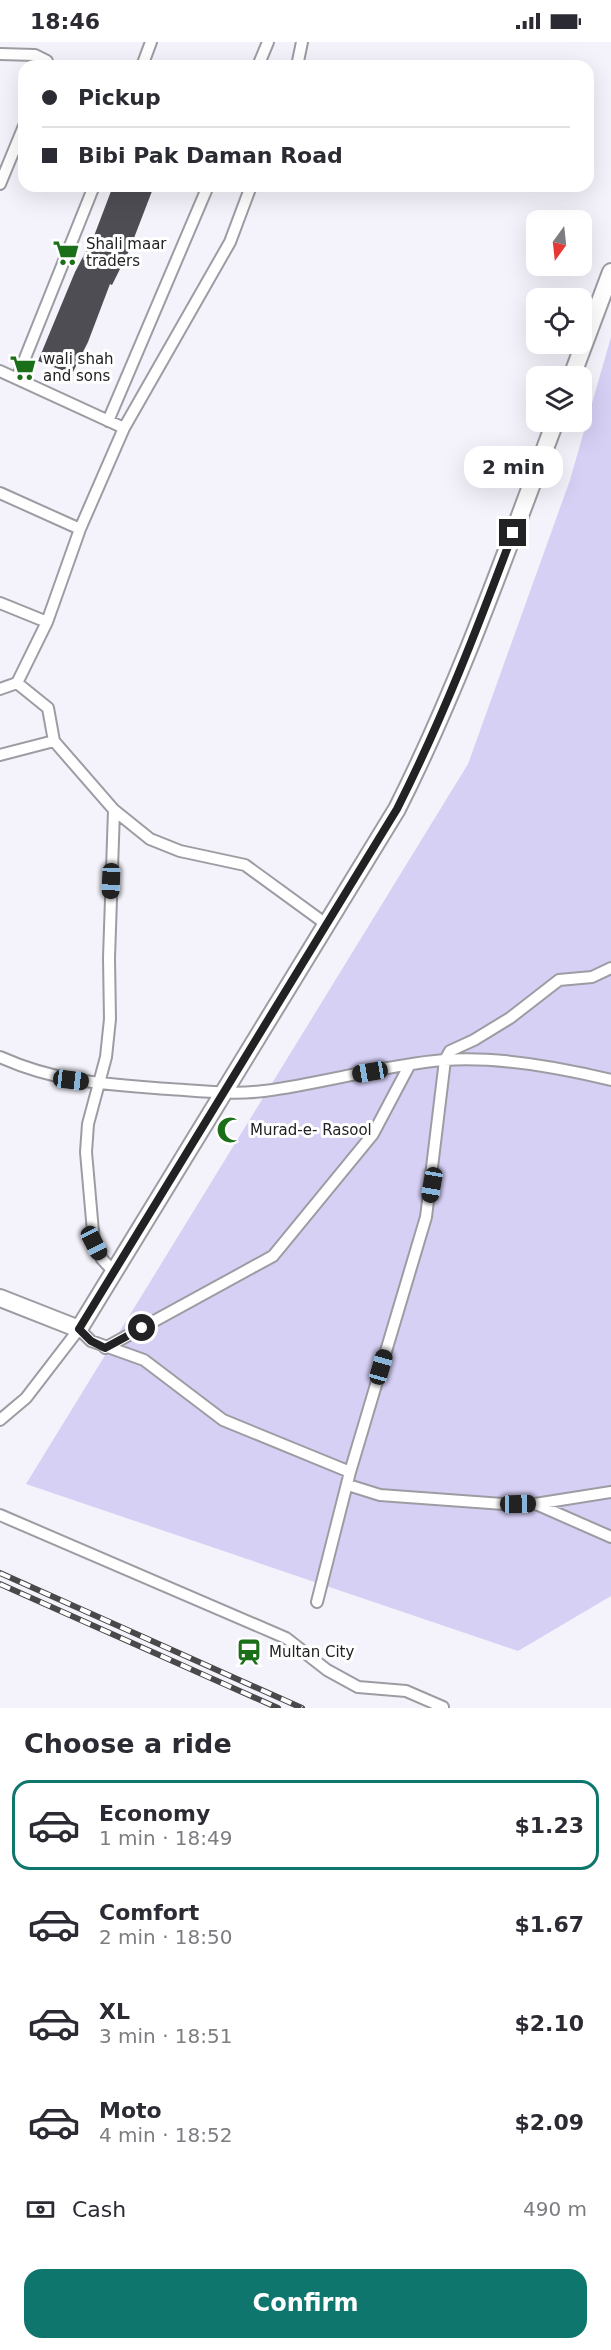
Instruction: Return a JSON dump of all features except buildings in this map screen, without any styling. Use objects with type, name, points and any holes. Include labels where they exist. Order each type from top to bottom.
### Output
[{"type":"street","points":[[144,60],[151,42]]},
{"type":"street","points":[[260,60],[268,42]]},
{"type":"street","points":[[298,60],[302,42]]},
{"type":"street","points":[[0,54],[35,55],[45,60]]},
{"type":"street","points":[[0,184],[18,140]]},
{"type":"street","points":[[17,378],[92,192]]},
{"type":"street","points":[[108,421],[205,192]]},
{"type":"street","points":[[0,689],[17,683],[47,622],[80,529],[124,428],[230,242],[249,192]]},
{"type":"street","points":[[576,366],[611,272]]},
{"type":"street","points":[[0,371],[124,428]]},
{"type":"street","points":[[0,1420],[26,1398],[79,1329],[397,809],[429,747],[463,667],[551,432]]},
{"type":"street","points":[[0,493],[80,529]]},
{"type":"street","points":[[0,603],[47,622]]},
{"type":"street","points":[[17,683],[48,708],[54,741],[114,810],[150,839],[180,852],[245,865],[326,924]]},
{"type":"street","points":[[0,755],[54,741]]},
{"type":"street","points":[[113,1271],[102,1258],[94,1243],[87,1184],[86,1152],[88,1124],[100,1084],[110,1019],[109,958],[114,810]]},
{"type":"street","points":[[317,1602],[350,1472],[426,1217],[445,1060],[450,1051],[474,1040],[510,1018],[559,980],[592,977],[611,968]]},
{"type":"street","points":[[0,1057],[45,1075],[100,1084],[224,1093],[261,1092],[445,1060],[502,1062],[579,1072],[611,1080]]},
{"type":"street","points":[[105,1348],[273,1256],[373,1134],[409,1066]]},
{"type":"street","points":[[0,1298],[79,1329],[91,1341],[105,1348],[144,1360],[223,1420],[350,1472]]},
{"type":"street","points":[[348,1485],[380,1495],[535,1504],[611,1492]]},
{"type":"street","points":[[535,1504],[611,1537]]},
{"type":"street","points":[[0,1515],[285,1638],[327,1670],[358,1687],[406,1690],[443,1707]]},
{"type":"shaded area","points":[[611,337],[611,1596],[518,1651],[26,1484],[468,764],[570,480],[584,432],[592,432],[592,403]]},
{"type":"railway","points":[[0,1573],[302,1708]]},
{"type":"railway","points":[[0,1584],[278,1708]]},
{"type":"place","name":"Shali maar traders","points":[[66,253]]},
{"type":"place","name":"wali shah and sons","points":[[23,368]]},
{"type":"place","name":"Murad-e- Rasool","points":[[230,1130]]},
{"type":"place","name":"Multan City","points":[[249,1652]]},
{"type":"route","points":[[142,1328],[105,1348],[91,1341],[79,1329],[397,809],[429,747],[463,667],[513,533]]}]
